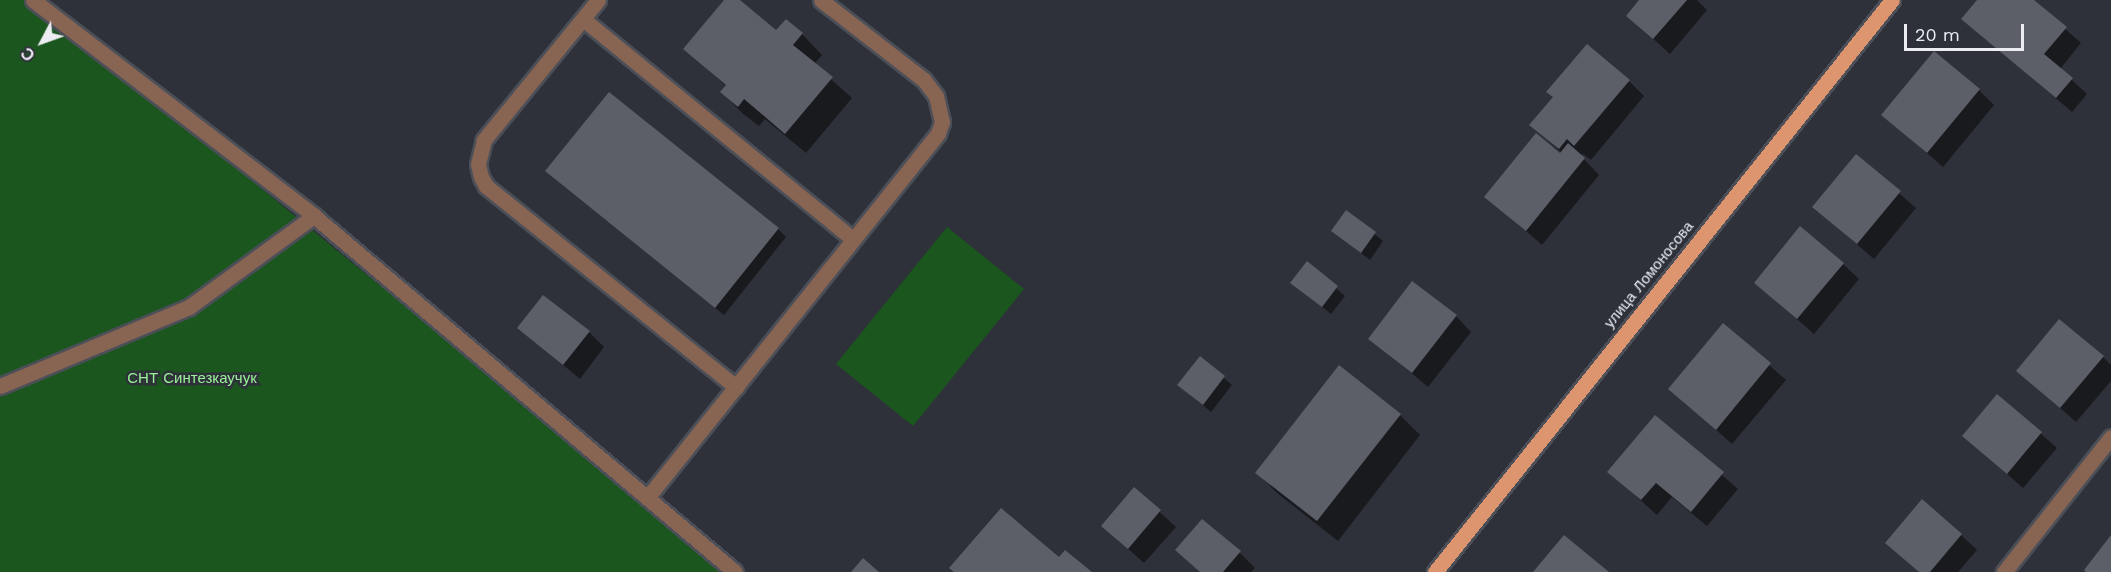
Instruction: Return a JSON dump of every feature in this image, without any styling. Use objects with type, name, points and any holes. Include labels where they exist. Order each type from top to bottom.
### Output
[{"type":"main road","name":"улица Ломоносова","points":[[1435,572],[1892,0]]},
{"type":"street","points":[[33,0],[314,216],[735,572]]},
{"type":"street","points":[[598,0],[484,140],[478,164],[481,177],[486,186],[736,387]]},
{"type":"street","points":[[647,498],[938,134],[942,122],[936,96],[924,81],[820,0]]},
{"type":"street","points":[[583,19],[853,239]]},
{"type":"street","points":[[0,386],[189,307],[314,216]]},
{"type":"street","points":[[2004,572],[2111,437]]},
{"type":"green space","name":"СНТ Синтезкаучук","points":[[0,0],[31,0],[730,572],[0,572]]},
{"type":"green space","points":[[947,227],[1024,289],[913,426],[836,364]]},
{"type":"building","points":[[724,0],[740,0],[776,30],[786,19],[803,33],[793,45],[833,77],[785,134],[744,99],[738,107],[720,92],[726,85],[683,49]]},
{"type":"building","points":[[1639,0],[1687,0],[1653,39],[1626,16]]},
{"type":"building","points":[[1977,0],[2034,0],[2067,27],[2044,54],[2073,78],[2056,98],[1961,19]]},
{"type":"building","points":[[1587,44],[1630,80],[1574,146],[1567,139],[1559,149],[1529,125],[1553,97],[1546,92]]},
{"type":"building","points":[[1934,51],[1980,89],[1927,153],[1881,115]]},
{"type":"building","points":[[609,92],[779,228],[715,308],[545,171]]},
{"type":"building","points":[[1536,133],[1560,153],[1568,143],[1585,158],[1526,231],[1484,197]]},
{"type":"building","points":[[1856,154],[1901,191],[1857,244],[1812,207]]},
{"type":"building","points":[[1346,210],[1376,232],[1361,253],[1331,231]]},
{"type":"building","points":[[1800,226],[1844,263],[1797,319],[1754,283]]},
{"type":"building","points":[[1307,261],[1338,286],[1322,307],[1290,283]]},
{"type":"building","points":[[1412,281],[1457,315],[1412,373],[1368,339]]},
{"type":"building","points":[[543,295],[590,331],[563,365],[517,328]]},
{"type":"building","points":[[2059,319],[2104,356],[2060,408],[2016,371]]},
{"type":"building","points":[[1723,323],[1771,363],[1716,430],[1668,389]]},
{"type":"building","points":[[1200,356],[1225,376],[1203,405],[1177,385]]},
{"type":"building","points":[[1339,365],[1401,414],[1317,521],[1255,473]]},
{"type":"building","points":[[1997,394],[2042,432],[2007,474],[1962,436]]},
{"type":"building","points":[[1655,415],[1724,472],[1691,512],[1656,483],[1641,500],[1607,472]]},
{"type":"building","points":[[1134,487],[1161,510],[1128,549],[1101,526]]},
{"type":"building","points":[[1922,499],[1962,534],[1930,572],[1919,572],[1885,543]]},
{"type":"building","points":[[1001,508],[1059,557],[1065,550],[1092,572],[954,572],[949,568]]},
{"type":"building","points":[[1202,519],[1241,551],[1223,572],[1200,572],[1175,550]]},
{"type":"building","points":[[1564,535],[1609,572],[1533,572]]},
{"type":"building","points":[[2111,535],[2111,572],[2086,572],[2084,570]]},
{"type":"building","points":[[863,558],[879,572],[851,572]]}]
